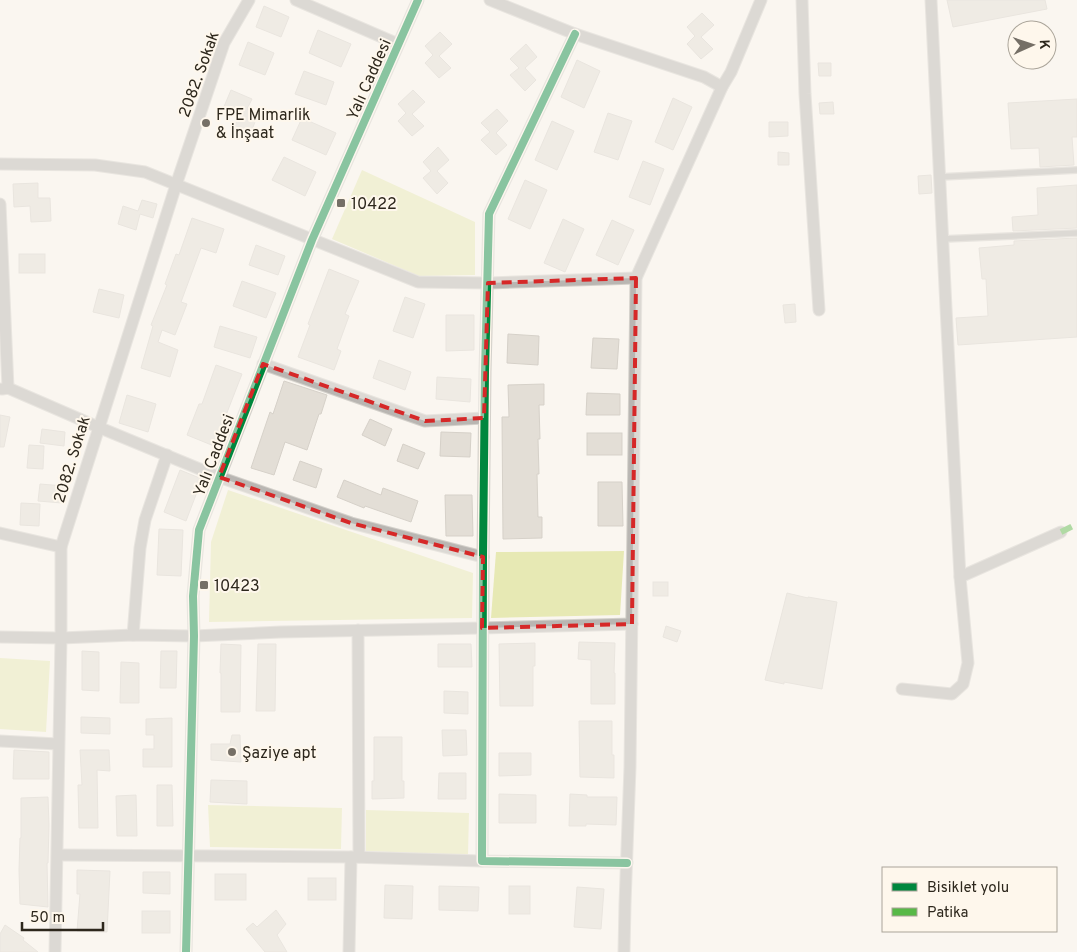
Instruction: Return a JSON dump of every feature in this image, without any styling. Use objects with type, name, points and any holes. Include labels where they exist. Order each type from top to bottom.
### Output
[{"type":"street","name":"2082. Sokak","points":[[55,952],[58,855],[61,547],[176,185],[224,43],[249,0]]},
{"type":"street","points":[[296,0],[398,44]]},
{"type":"street","name":"Yalı Caddesi","points":[[186,952],[194,636],[193,596],[199,530],[312,240],[418,0]]},
{"type":"street","points":[[490,0],[575,34],[704,77],[722,87]]},
{"type":"street","points":[[624,952],[630,767],[636,278],[722,87],[731,72],[761,0]]},
{"type":"street","points":[[802,0],[805,94],[819,310]]},
{"type":"street","points":[[902,689],[952,694],[963,684],[968,663],[960,577],[942,239],[932,0]]},
{"type":"street","points":[[482,861],[484,418],[489,214],[575,34]]},
{"type":"street","points":[[0,164],[95,165],[145,172],[418,282],[488,283],[636,278]]},
{"type":"street","points":[[0,204],[4,388],[220,477],[351,523],[483,557]]},
{"type":"street","points":[[263,364],[424,421],[484,418]]},
{"type":"street","points":[[133,635],[144,520],[167,455]]},
{"type":"street","points":[[960,577],[1061,532]]},
{"type":"street","points":[[0,533],[61,547]]},
{"type":"street","points":[[0,637],[194,636],[358,630],[632,624]]},
{"type":"street","points":[[349,952],[355,857],[358,630]]},
{"type":"street","points":[[0,741],[58,744]]},
{"type":"street","points":[[58,855],[355,857],[627,863]]},
{"type":"lane","points":[[940,177],[1077,170]]},
{"type":"lane","points":[[942,239],[1077,233]]},
{"type":"highlighted area","points":[[636,278],[632,624],[482,628],[483,557],[351,523],[219,477],[263,364],[425,421],[484,418],[488,283]]},
{"type":"green space","points":[[362,170],[475,222],[475,275],[419,276],[332,239]]},
{"type":"green space","points":[[228,490],[473,573],[472,618],[209,622],[211,542]]},
{"type":"green space","points":[[624,551],[620,615],[491,618],[496,552]]},
{"type":"green space","points":[[0,658],[50,661],[46,732],[0,729]]},
{"type":"green space","points":[[208,805],[342,808],[341,849],[210,847]]},
{"type":"green space","points":[[366,810],[469,813],[468,855],[366,851]]},
{"type":"building","points":[[947,0],[1045,0],[1047,9],[953,27]]},
{"type":"building","points":[[264,6],[289,17],[281,37],[256,27]]},
{"type":"building","points":[[702,13],[714,25],[701,37],[713,49],[701,59],[687,44],[695,36],[687,27]]},
{"type":"building","points":[[318,30],[351,44],[341,67],[309,53]]},
{"type":"building","points":[[440,32],[452,44],[439,56],[451,68],[439,78],[425,63],[433,55],[425,46]]},
{"type":"building","points":[[248,42],[274,53],[265,75],[239,65]]},
{"type":"building","points":[[526,44],[537,57],[525,68],[536,80],[525,91],[510,75],[519,68],[510,59]]},
{"type":"building","points":[[577,60],[600,71],[584,108],[561,97]]},
{"type":"building","points":[[818,63],[831,63],[831,76],[819,76]]},
{"type":"building","points":[[304,71],[334,82],[326,105],[295,94]]},
{"type":"building","points":[[231,90],[252,99],[247,109],[258,114],[250,135],[234,128],[239,115],[223,109]]},
{"type":"building","points":[[413,90],[425,102],[412,114],[424,126],[412,136],[398,121],[406,113],[398,104]]},
{"type":"building","points":[[673,98],[692,107],[673,150],[655,142]]},
{"type":"building","points":[[1077,99],[1077,137],[1072,137],[1074,165],[1040,167],[1039,148],[1011,149],[1008,103]]},
{"type":"building","points":[[833,102],[834,114],[820,114],[819,103]]},
{"type":"building","points":[[497,109],[508,121],[496,133],[507,145],[496,155],[481,140],[490,132],[481,123]]},
{"type":"building","points":[[608,113],[632,121],[618,160],[594,152]]},
{"type":"building","points":[[302,118],[336,133],[326,155],[292,140]]},
{"type":"building","points":[[552,121],[574,131],[557,170],[535,160]]},
{"type":"building","points":[[769,122],[788,122],[788,136],[769,137]]},
{"type":"building","points":[[438,147],[449,160],[437,171],[448,183],[437,194],[423,178],[431,171],[423,162]]},
{"type":"building","points":[[778,152],[789,153],[789,165],[778,165]]},
{"type":"building","points":[[284,157],[316,172],[305,196],[272,180]]},
{"type":"building","points":[[643,161],[664,169],[650,205],[629,197]]},
{"type":"building","points":[[931,175],[932,193],[919,194],[918,176]]},
{"type":"building","points":[[525,180],[547,190],[530,229],[508,219]]},
{"type":"building","points":[[38,183],[38,198],[50,198],[51,221],[31,222],[30,206],[14,207],[13,184]]},
{"type":"building","points":[[1077,185],[1077,228],[1013,231],[1012,217],[1038,215],[1037,188]]},
{"type":"building","points":[[142,200],[157,204],[153,218],[140,214],[136,230],[118,224],[123,206],[138,211]]},
{"type":"building","points":[[192,218],[224,229],[216,253],[201,248],[181,302],[187,304],[175,335],[162,330],[158,342],[178,350],[170,377],[141,368],[153,326],[151,325],[167,285],[165,284],[176,254],[179,255]]},
{"type":"building","points":[[563,219],[584,229],[565,272],[544,263]]},
{"type":"building","points":[[612,220],[634,230],[618,265],[596,255]]},
{"type":"building","points":[[1077,238],[1077,337],[958,345],[956,318],[988,316],[986,279],[982,279],[979,248],[1014,245],[1014,241]]},
{"type":"building","points":[[256,245],[285,256],[278,275],[249,265]]},
{"type":"building","points":[[19,254],[45,254],[45,273],[19,273]]},
{"type":"building","points":[[329,269],[359,281],[345,314],[349,316],[337,349],[341,351],[334,370],[298,357],[310,325],[308,324]]},
{"type":"building","points":[[242,281],[276,293],[266,318],[233,306]]},
{"type":"building","points":[[99,289],[124,295],[119,318],[93,312]]},
{"type":"building","points":[[405,297],[425,304],[413,338],[393,331]]},
{"type":"building","points":[[795,304],[796,322],[785,323],[783,305]]},
{"type":"building","points":[[446,315],[474,315],[474,350],[446,351]]},
{"type":"building","points":[[220,326],[257,337],[250,358],[214,347]]},
{"type":"building","points":[[508,334],[539,336],[538,365],[507,363]]},
{"type":"building","points":[[593,338],[619,339],[617,369],[591,368]]},
{"type":"building","points":[[379,360],[411,372],[405,390],[373,378]]},
{"type":"building","points":[[216,365],[242,374],[214,446],[187,435],[199,404],[202,404]]},
{"type":"building","points":[[437,377],[471,379],[470,402],[436,399]]},
{"type":"building","points":[[284,381],[327,395],[307,450],[285,442],[274,475],[251,468],[270,412],[273,414]]},
{"type":"building","points":[[544,384],[544,405],[539,405],[539,474],[537,474],[538,517],[542,517],[542,538],[503,539],[502,417],[509,417],[508,385]]},
{"type":"building","points":[[587,393],[620,394],[620,415],[586,415]]},
{"type":"building","points":[[127,395],[156,404],[148,432],[119,423]]},
{"type":"building","points":[[0,415],[10,417],[4,447],[0,447]]},
{"type":"building","points":[[370,419],[392,429],[385,446],[362,435]]},
{"type":"building","points":[[42,429],[65,432],[64,446],[40,443]]},
{"type":"building","points":[[441,432],[471,433],[470,457],[440,456]]},
{"type":"building","points":[[587,433],[622,433],[622,455],[587,455]]},
{"type":"building","points":[[403,444],[425,453],[418,469],[397,461]]},
{"type":"building","points":[[29,445],[44,446],[43,469],[27,468]]},
{"type":"building","points":[[300,461],[322,469],[316,488],[293,480]]},
{"type":"building","points":[[180,470],[202,479],[186,521],[164,512]]},
{"type":"building","points":[[344,480],[381,495],[383,488],[418,501],[411,522],[365,506],[364,508],[337,497]]},
{"type":"building","points":[[598,482],[622,482],[623,526],[598,526]]},
{"type":"building","points":[[40,484],[64,486],[62,503],[38,501]]},
{"type":"building","points":[[445,495],[472,495],[473,536],[446,536]]},
{"type":"building","points":[[21,503],[40,504],[39,526],[20,525]]},
{"type":"building","points":[[159,529],[183,530],[181,576],[157,575]]},
{"type":"building","points":[[653,582],[668,582],[668,596],[653,596]]},
{"type":"building","points":[[787,593],[837,602],[822,689],[765,680]]},
{"type":"building","points":[[666,626],[681,631],[677,642],[663,637]]},
{"type":"building","points":[[579,642],[615,643],[615,704],[591,704],[591,660],[578,659]]},
{"type":"building","points":[[535,643],[533,706],[500,706],[499,644]]},
{"type":"building","points":[[221,644],[241,645],[240,712],[221,712]]},
{"type":"building","points":[[258,644],[276,644],[275,711],[256,711]]},
{"type":"building","points":[[438,644],[471,644],[472,667],[438,667]]},
{"type":"building","points":[[82,651],[99,652],[99,691],[82,690]]},
{"type":"building","points":[[161,651],[177,651],[176,688],[160,688]]},
{"type":"building","points":[[121,662],[139,663],[139,703],[120,703]]},
{"type":"building","points":[[444,691],[468,692],[468,714],[444,713]]},
{"type":"building","points":[[81,717],[110,718],[110,734],[81,733]]},
{"type":"building","points":[[172,718],[172,767],[143,767],[143,749],[154,749],[154,735],[146,735],[146,719]]},
{"type":"building","points":[[579,721],[612,721],[614,778],[580,777]]},
{"type":"building","points":[[442,730],[466,730],[467,755],[443,756]]},
{"type":"building","points":[[232,735],[240,735],[241,762],[211,760],[211,744],[230,744]]},
{"type":"building","points":[[374,737],[402,737],[404,798],[372,799]]},
{"type":"building","points":[[14,750],[49,752],[49,779],[13,779]]},
{"type":"building","points":[[80,750],[109,750],[110,771],[97,770],[98,828],[79,828],[78,785],[82,785]]},
{"type":"building","points":[[499,753],[531,753],[531,775],[499,776]]},
{"type":"building","points":[[439,773],[466,773],[466,799],[438,799]]},
{"type":"building","points":[[211,780],[247,781],[247,804],[210,802]]},
{"type":"building","points":[[157,785],[172,785],[173,826],[157,826]]},
{"type":"building","points":[[499,794],[536,795],[536,823],[499,823]]},
{"type":"building","points":[[570,794],[587,795],[587,797],[617,797],[616,825],[586,824],[586,826],[569,826]]},
{"type":"building","points":[[136,795],[137,836],[117,836],[116,796]]},
{"type":"building","points":[[48,797],[48,907],[20,904],[21,798]]},
{"type":"building","points":[[77,870],[110,871],[107,932],[77,931],[80,894],[77,894]]},
{"type":"building","points":[[143,872],[170,872],[170,894],[143,893]]},
{"type":"building","points":[[215,874],[246,874],[246,900],[215,900]]},
{"type":"building","points":[[308,878],[336,878],[336,900],[308,900]]},
{"type":"building","points":[[385,885],[413,886],[412,919],[384,918]]},
{"type":"building","points":[[439,886],[479,887],[478,911],[439,910]]},
{"type":"building","points":[[509,886],[530,886],[530,914],[509,914]]},
{"type":"building","points":[[577,887],[604,889],[601,929],[574,927]]},
{"type":"building","points":[[276,910],[286,924],[277,935],[287,952],[265,952],[246,929],[253,923],[257,927]]},
{"type":"building","points":[[142,911],[170,911],[170,933],[142,933]]},
{"type":"building","points":[[5,925],[24,938],[23,940],[38,952],[0,952],[0,934]]},
{"type":"marked path","points":[[1061,532],[1077,524]]},
{"type":"cycle path","points":[[186,952],[194,636],[193,596],[199,530],[312,240],[418,0]]},
{"type":"cycle path","points":[[575,34],[489,214],[485,372],[482,861],[627,863]]},
{"type":"place","name":"FPE Mimarlik & İnşaat","points":[[206,123]]},
{"type":"place","name":"10422","points":[[341,203]]},
{"type":"place","name":"10423","points":[[204,585]]},
{"type":"place","name":"Şaziye apt","points":[[232,752]]}]
